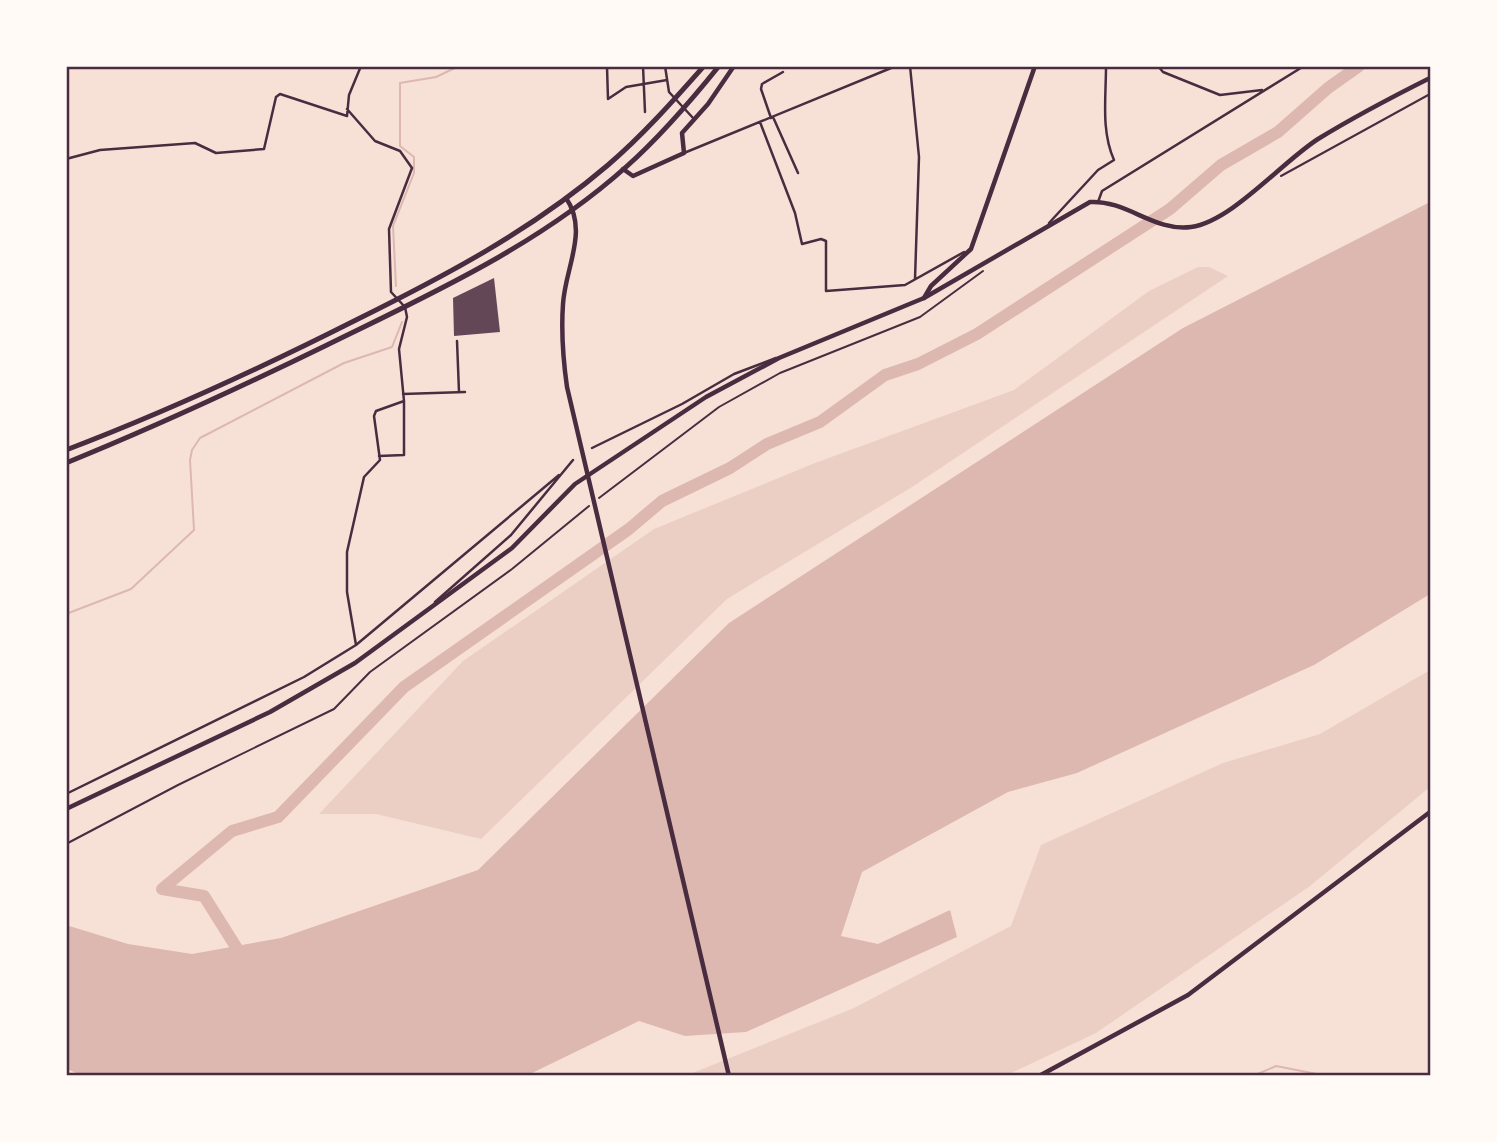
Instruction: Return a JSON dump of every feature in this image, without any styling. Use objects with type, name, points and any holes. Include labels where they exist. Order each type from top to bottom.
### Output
[{"type":"highway","points":[[66,450],[215,389],[397,300],[481,255],[566,198],[608,165],[675,99],[704,66]]},
{"type":"highway","points":[[66,463],[231,391],[405,307],[517,246],[573,208],[623,169],[684,109],[719,66]]},
{"type":"main road","points":[[623,169],[633,176],[684,153],[680,138],[734,66]]},
{"type":"main road","points":[[924,298],[931,286],[971,249],[1035,66]]},
{"type":"main road","points":[[66,810],[309,692],[426,612],[512,548],[560,496],[587,475],[706,397],[779,358],[924,298],[1075,208],[1110,202],[1170,227],[1189,228],[1217,218],[1317,140],[1430,78]]},
{"type":"main road","points":[[566,198],[573,208],[578,229],[563,300],[567,387],[729,1076]]},
{"type":"main road","points":[[1040,1076],[1188,995],[1430,812]]},
{"type":"street","points":[[66,159],[100,150],[195,143],[216,153],[264,149],[276,97],[280,94],[347,116],[349,95],[361,66]]},
{"type":"street","points":[[643,66],[645,111]]},
{"type":"street","points":[[665,66],[668,92],[694,119]]},
{"type":"street","points":[[684,153],[772,118],[849,83],[896,66]]},
{"type":"street","points":[[910,66],[919,157],[915,279]]},
{"type":"street","points":[[1048,226],[1080,188],[1114,160],[1108,146],[1105,124],[1106,66]]},
{"type":"street","points":[[1158,66],[1163,72],[1220,95],[1265,90]]},
{"type":"street","points":[[1098,202],[1102,191],[1304,66]]},
{"type":"street","points":[[607,67],[608,99],[626,87],[667,80]]},
{"type":"street","points":[[783,72],[762,84],[761,89],[798,173]]},
{"type":"street","points":[[347,110],[375,141],[400,151],[411,162],[412,168],[389,229],[391,292],[405,307],[407,317],[399,349],[404,401],[404,455],[379,456]]},
{"type":"street","points":[[760,122],[795,214],[802,243],[826,241],[827,291],[905,285],[971,249]]},
{"type":"street","points":[[457,341],[459,392]]},
{"type":"street","points":[[592,448],[682,404],[734,374],[779,358]]},
{"type":"street","points":[[403,394],[465,392]]},
{"type":"street","points":[[356,645],[346,592],[346,552],[363,477],[380,460],[374,416],[376,411],[404,401]]},
{"type":"street","points":[[426,612],[445,591],[511,535],[573,460]]},
{"type":"street","points":[[66,794],[304,677],[356,645],[559,475]]},
{"type":"street","points":[[1048,1076],[1052,1069]]},
{"type":"path","points":[[1276,179],[1430,94]]},
{"type":"path","points":[[66,844],[178,785],[334,709],[370,672],[512,569],[638,466],[719,407],[779,373],[920,317],[983,272],[985,263]]},
{"type":"shaded area","points":[[1430,202],[1430,594],[1314,665],[1077,773],[1008,792],[862,872],[841,936],[878,944],[950,910],[957,937],[746,1032],[685,1036],[639,1021],[530,1074],[520,1076],[83,1076],[67,1069],[66,925],[128,944],[192,954],[281,938],[478,870],[729,623],[1183,328]]},
{"type":"shaded area","points":[[1198,267],[1209,267],[1228,276],[912,487],[727,599],[481,839],[376,814],[319,814],[463,661],[654,529],[815,463],[1014,390],[1149,291]]},
{"type":"shaded area","points":[[1430,670],[1430,787],[1310,886],[1096,1033],[1007,1075],[685,1076],[854,1008],[1011,926],[1041,845],[1223,763],[1320,734]]},
{"type":"building","points":[[494,278],[500,332],[454,336],[453,298]]},
{"type":"waterway","points":[[396,286],[393,226],[414,173],[414,157],[400,146],[400,83],[436,77],[459,66]]},
{"type":"waterway","points":[[243,958],[204,896],[162,889],[232,831],[278,817],[404,687],[629,529],[662,501],[730,468],[767,444],[820,422],[885,375],[918,364],[977,334],[1170,209],[1221,165],[1278,132],[1328,88],[1359,66]]},
{"type":"waterway","points":[[66,614],[131,589],[194,530],[190,460],[192,450],[200,438],[344,363],[392,347],[402,322]]},
{"type":"waterway","points":[[1253,1076],[1276,1066],[1327,1076]]}]
